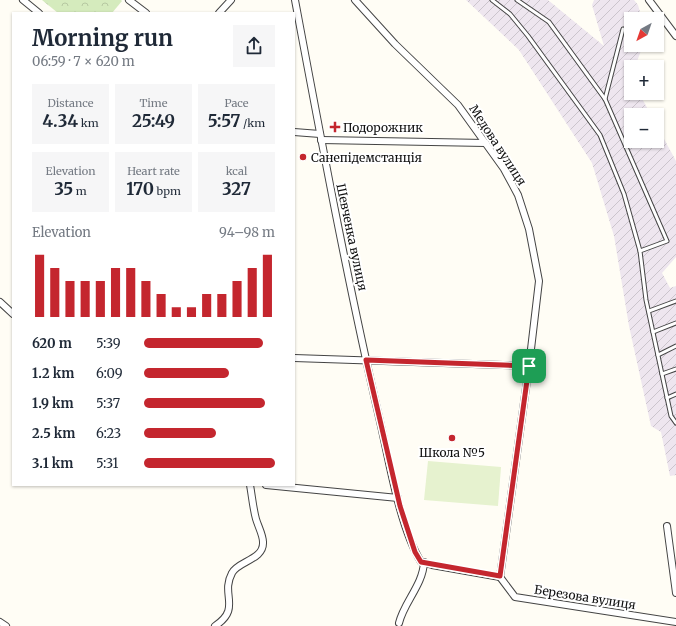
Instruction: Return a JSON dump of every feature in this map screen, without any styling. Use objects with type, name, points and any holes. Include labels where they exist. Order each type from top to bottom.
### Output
[{"type":"street","points":[[23,0],[38,12]]},
{"type":"street","points":[[129,0],[145,12]]},
{"type":"street","points":[[220,12],[230,0]]},
{"type":"street","name":"Шевченка вулиця","points":[[295,0],[320,137],[366,360],[398,498],[415,552],[421,562],[424,562]]},
{"type":"street","name":"Медова вулиця","points":[[355,0],[395,44],[458,105],[486,143],[518,196],[535,252],[539,281],[529,366],[500,576]]},
{"type":"street","points":[[649,0],[676,36]]},
{"type":"street","points":[[295,132],[320,137],[486,143]]},
{"type":"street","points":[[1,304],[12,313]]},
{"type":"street","points":[[295,358],[529,366]]},
{"type":"street","points":[[215,626],[223,621],[229,610],[229,585],[234,570],[255,557],[262,548],[264,542],[255,517],[250,486]]},
{"type":"street","points":[[276,486],[398,498]]},
{"type":"street","points":[[667,526],[676,593]]},
{"type":"street","points":[[399,623],[402,610],[423,573],[424,562],[500,576]]},
{"type":"street","name":"Березова вулиця","points":[[500,576],[515,597],[676,622]]},
{"type":"street","points":[[0,622],[6,626]]},
{"type":"lane","points":[[492,0],[510,14],[528,36],[600,136],[624,194],[640,251],[649,311],[670,416],[676,423]]},
{"type":"lane","points":[[518,0],[549,22],[605,99],[667,241],[640,251]]},
{"type":"lane","points":[[605,99],[623,29]]},
{"type":"lane","points":[[649,311],[676,302]]},
{"type":"lane","points":[[653,332],[676,323]]},
{"type":"lane","points":[[658,354],[676,346]]},
{"type":"lane","points":[[662,374],[676,369]]},
{"type":"lane","points":[[667,398],[676,394]]},
{"type":"lane","points":[[670,416],[676,414]]},
{"type":"shaded area","points":[[466,0],[548,0],[604,46],[592,5],[594,0],[634,0],[638,5],[640,12],[624,12],[624,52],[640,52],[638,60],[624,60],[624,100],[643,100],[647,108],[624,108],[624,148],[664,148],[664,139],[676,161],[676,257],[662,273],[670,288],[676,286],[676,475],[670,476],[661,432],[651,426],[629,326],[614,236],[592,163],[519,50]]},
{"type":"green space","points":[[42,0],[122,1],[113,12],[57,12]]},
{"type":"green space","points":[[428,461],[501,467],[498,506],[424,500]]},
{"type":"place","name":"Подорожник","points":[[335,127]]},
{"type":"place","name":"Санепідемстанція","points":[[303,157]]},
{"type":"place","name":"Школа №5","points":[[452,438]]},
{"type":"route","points":[[366,360],[529,366],[500,576],[421,562],[415,552],[400,506],[366,360]]}]
